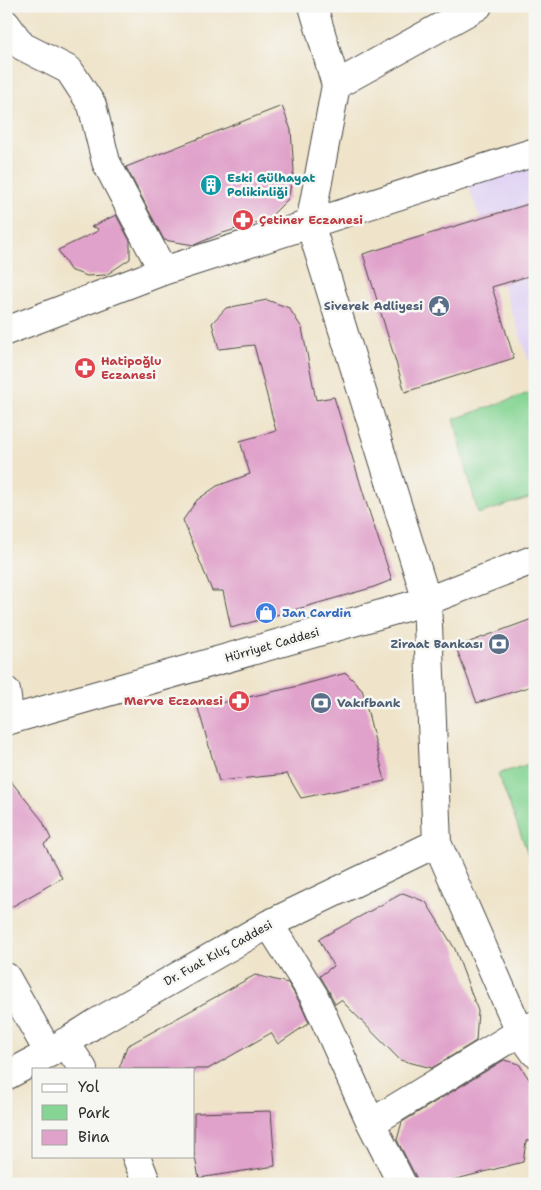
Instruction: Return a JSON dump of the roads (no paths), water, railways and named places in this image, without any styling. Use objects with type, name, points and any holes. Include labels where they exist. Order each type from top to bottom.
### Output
[{"type":"street","points":[[313,6],[336,85],[310,224],[427,601],[437,843],[530,1037],[372,1123]]},
{"type":"street","points":[[336,85],[478,6]]},
{"type":"street","points":[[6,24],[22,46],[69,70],[92,106],[106,162],[163,271]]},
{"type":"street","points":[[6,331],[163,271],[535,152]]},
{"type":"street","name":"Hürriyet Caddesi","points":[[8,720],[427,601],[535,559]]},
{"type":"street","points":[[6,691],[8,720]]},
{"type":"street","name":"Dr. Fuat Kılıç Caddesi","points":[[6,1076],[269,924],[437,843]]},
{"type":"street","points":[[269,924],[314,996],[402,1184]]},
{"type":"street","points":[[6,977],[57,1048],[82,1068]]},
{"type":"street","points":[[137,1158],[147,1184]]},
{"type":"place","name":"Eski Gülhayat Polikinliği","points":[[211,185]]},
{"type":"place","name":"Çetiner Eczanesi","points":[[243,220]]},
{"type":"place","name":"Siverek Adliyesi","points":[[439,306]]},
{"type":"place","name":"Hatipoğlu Eczanesi","points":[[85,368]]},
{"type":"place","name":"Jan Cardin","points":[[266,613]]},
{"type":"place","name":"Ziraat Bankası","points":[[499,644]]},
{"type":"place","name":"Merve Eczanesi","points":[[239,701]]},
{"type":"place","name":"Vakıfbank","points":[[321,703]]}]
